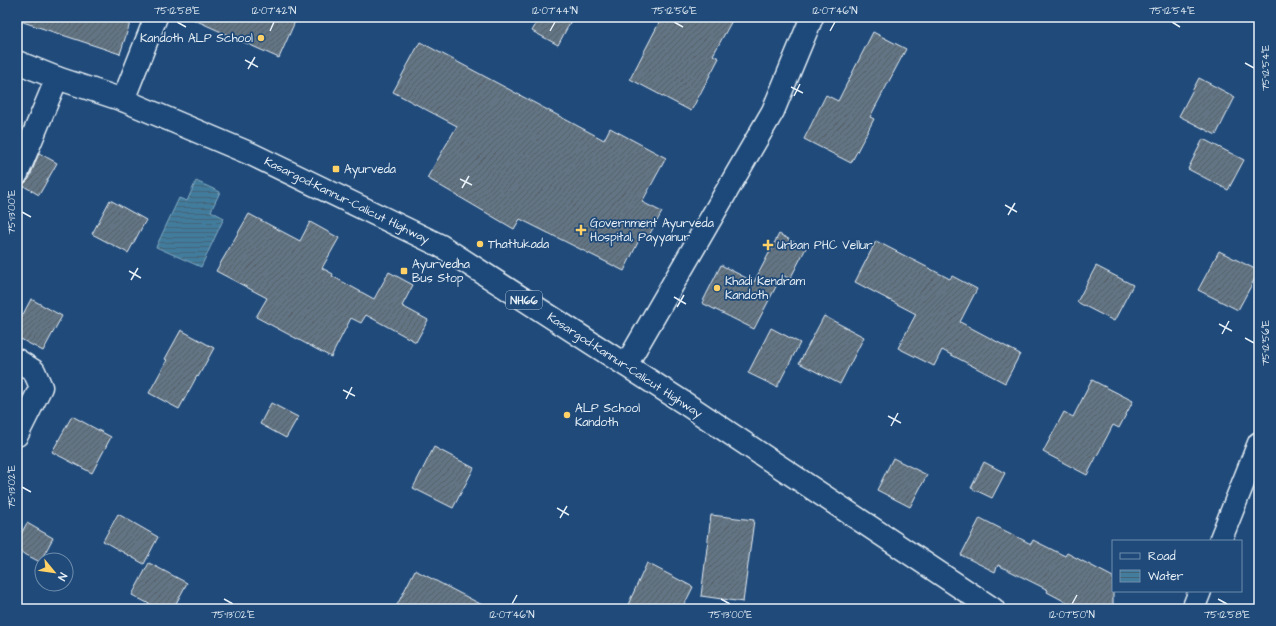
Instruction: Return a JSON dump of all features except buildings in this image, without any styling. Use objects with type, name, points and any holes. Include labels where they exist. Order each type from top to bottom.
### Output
[{"type":"main road","points":[[123,100],[156,17]]},
{"type":"main road","points":[[626,366],[773,111],[812,17]]},
{"type":"main road","name":"Kasargod-Kannur-Calicut Highway","points":[[17,62],[57,78],[123,100],[251,154],[441,246],[626,366],[993,609]]},
{"type":"main road","points":[[17,174],[57,78]]},
{"type":"main road","points":[[17,360],[34,371],[41,386],[17,434]]},
{"type":"main road","points":[[1220,540],[1259,443]]},
{"type":"main road","points":[[1193,609],[1200,592]]},
{"type":"water","points":[[196,181],[220,192],[211,211],[224,218],[201,267],[156,247],[179,198],[187,201]]},
{"type":"place","name":"Kandoth ALP School","points":[[261,38]]},
{"type":"place","name":"Ayurveda","points":[[336,169]]},
{"type":"place","name":"Government Ayurveda Hospital, Payyanur","points":[[581,230]]},
{"type":"place","name":"Thattukada","points":[[480,244]]},
{"type":"place","name":"Urban PHC Vellur","points":[[768,245]]},
{"type":"place","name":"Ayurvedha Bus Stop","points":[[404,271]]},
{"type":"place","name":"Khadi Kendram Kandoth","points":[[717,288]]},
{"type":"place","name":"ALP School Kandoth","points":[[567,415]]}]
